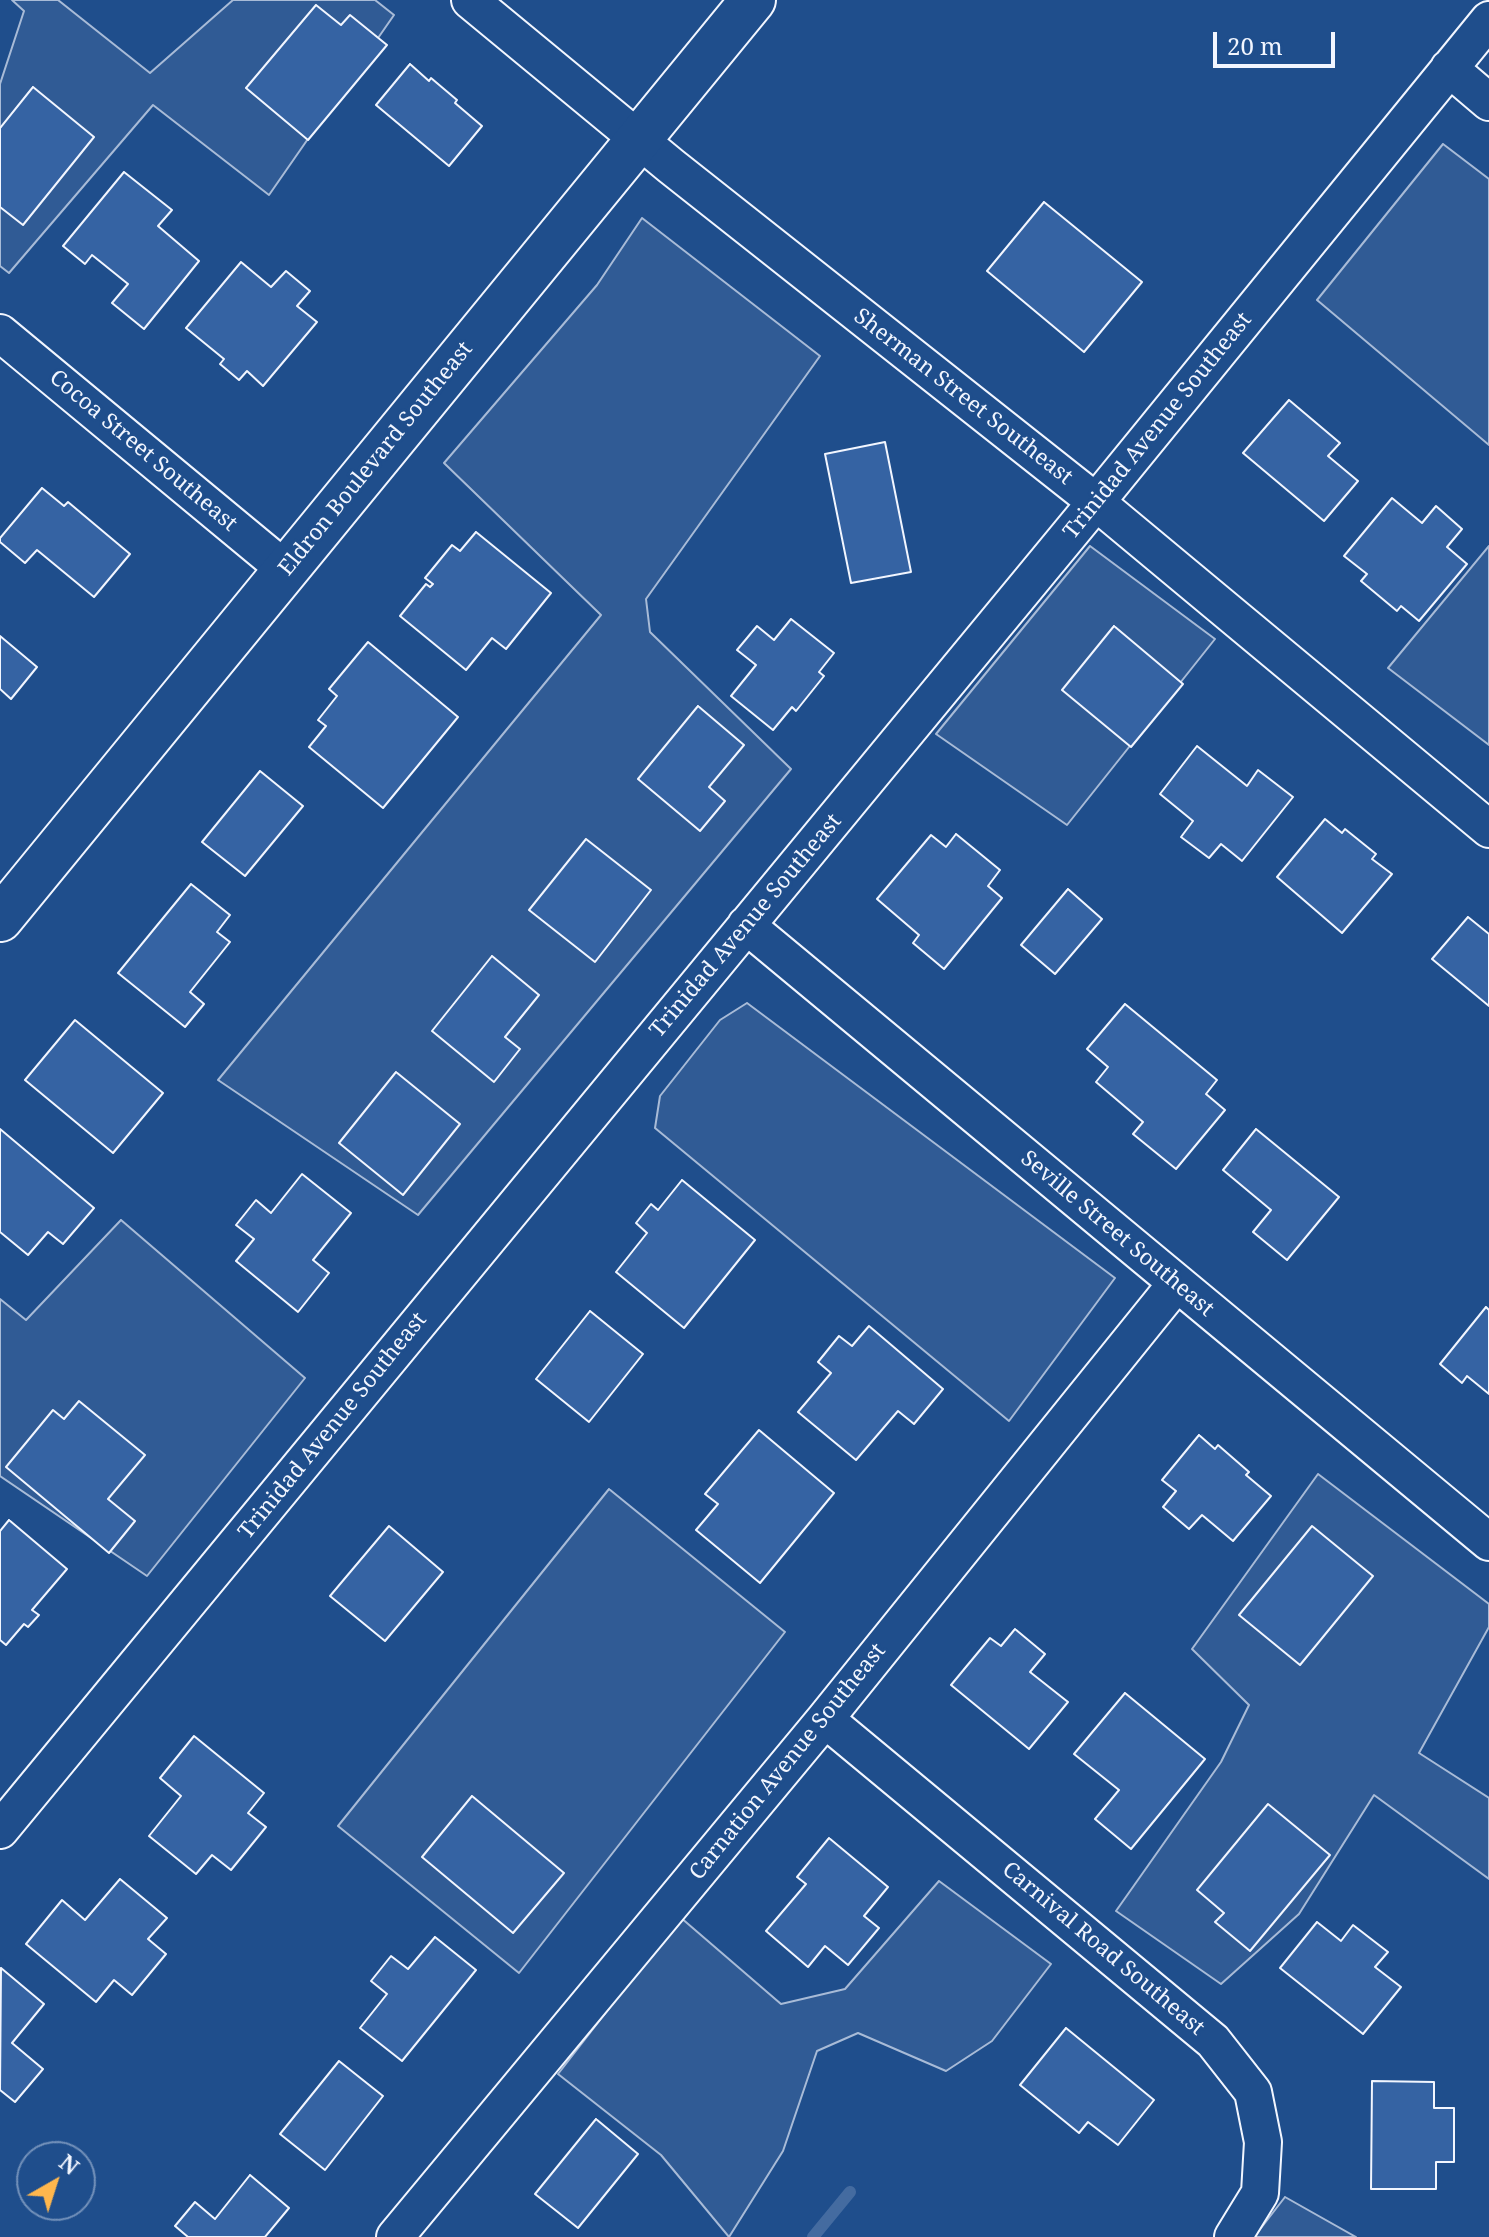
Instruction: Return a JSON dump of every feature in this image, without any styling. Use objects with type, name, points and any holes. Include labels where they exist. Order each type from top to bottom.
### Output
[{"type":"street","name":"Sherman Street Southeast","points":[[470,0],[638,139],[1096,502],[1489,829]]},
{"type":"street","name":"Eldron Boulevard Southeast","points":[[0,919],[753,0]]},
{"type":"street","name":"Trinidad Avenue Southeast","points":[[0,1830],[1096,502],[1489,20]]},
{"type":"street","points":[[1449,68],[1489,102]]},
{"type":"street","name":"Cocoa Street Southeast","points":[[0,333],[286,570]]},
{"type":"street","name":"Seville Street Southeast","points":[[746,925],[1489,1542]]},
{"type":"street","name":"Carnation Avenue Southeast","points":[[395,2237],[825,1719],[1176,1284]]},
{"type":"street","name":"Carnival Road Southeast","points":[[825,1719],[1213,2041],[1253,2092],[1263,2142],[1260,2193],[1233,2237]]},
{"type":"shaded area","points":[[12,0],[58,0],[150,73],[233,0],[375,0],[394,15],[269,195],[153,105],[9,273],[0,266],[0,84],[24,11]]},
{"type":"shaded area","points":[[1443,144],[1489,179],[1489,445],[1317,300]]},
{"type":"shaded area","points":[[642,218],[820,356],[646,599],[650,632],[791,769],[418,1215],[218,1080],[601,615],[444,463],[597,285]]},
{"type":"shaded area","points":[[1090,546],[1215,639],[1067,825],[936,734]]},
{"type":"shaded area","points":[[1489,546],[1489,745],[1388,668]]},
{"type":"shaded area","points":[[747,1003],[1115,1278],[1009,1421],[655,1128],[660,1096],[720,1020]]},
{"type":"shaded area","points":[[121,1220],[305,1378],[147,1576],[0,1476],[0,1299],[26,1320]]},
{"type":"shaded area","points":[[1318,1474],[1489,1604],[1489,1627],[1419,1753],[1489,1798],[1489,1879],[1374,1795],[1299,1914],[1221,1984],[1116,1911],[1221,1762],[1249,1705],[1192,1649]]},
{"type":"shaded area","points":[[609,1489],[785,1632],[519,1973],[338,1826]]},
{"type":"shaded area","points":[[939,1881],[1051,1964],[992,2041],[946,2071],[858,2033],[817,2051],[783,2151],[729,2237],[661,2155],[558,2074],[680,1917],[781,2004],[845,1989]]},
{"type":"shaded area","points":[[1285,2197],[1356,2237],[1254,2237]]},
{"type":"building","points":[[316,5],[341,25],[350,15],[387,45],[308,140],[246,88]]},
{"type":"building","points":[[410,64],[457,100],[455,103],[482,126],[449,166],[376,105]]},
{"type":"building","points":[[33,87],[94,137],[23,225],[0,207],[0,128]]},
{"type":"building","points":[[124,172],[172,210],[158,226],[199,261],[144,329],[112,303],[128,284],[92,255],[85,264],[63,246]]},
{"type":"building","points":[[1044,202],[1142,282],[1084,352],[987,271]]},
{"type":"building","points":[[241,262],[271,287],[286,271],[310,291],[297,306],[317,322],[263,386],[247,371],[239,380],[220,364],[224,359],[186,328]]},
{"type":"building","points":[[1289,400],[1340,443],[1328,456],[1358,481],[1324,521],[1243,453]]},
{"type":"building","points":[[885,442],[911,572],[851,583],[825,454]]},
{"type":"building","points":[[42,488],[64,506],[68,502],[130,554],[94,597],[37,550],[25,563],[0,542],[0,538]]},
{"type":"building","points":[[1392,498],[1422,523],[1436,506],[1462,529],[1447,547],[1467,564],[1419,621],[1401,606],[1397,611],[1361,581],[1367,574],[1344,556]]},
{"type":"building","points":[[476,532],[551,593],[506,649],[492,638],[466,670],[400,616],[426,584],[430,587],[433,584],[425,578],[452,545],[460,551]]},
{"type":"building","points":[[791,619],[834,653],[819,672],[824,676],[796,711],[792,707],[773,730],[731,696],[756,665],[737,650],[757,626],[774,640]]},
{"type":"building","points":[[1114,626],[1183,684],[1131,747],[1062,690]]},
{"type":"building","points":[[0,636],[37,667],[11,699],[0,689]]},
{"type":"building","points":[[368,642],[458,717],[383,808],[309,747],[326,726],[318,720],[337,696],[329,689]]},
{"type":"building","points":[[698,706],[744,745],[709,787],[725,801],[700,831],[638,779]]},
{"type":"building","points":[[1197,746],[1247,786],[1258,770],[1293,797],[1242,861],[1221,844],[1209,858],[1181,837],[1193,821],[1160,794]]},
{"type":"building","points":[[260,771],[303,806],[245,876],[202,842]]},
{"type":"building","points":[[1325,819],[1342,833],[1345,829],[1376,854],[1372,859],[1392,874],[1342,933],[1277,877]]},
{"type":"building","points":[[956,834],[1000,870],[988,886],[1002,898],[944,969],[913,943],[919,935],[877,899],[931,835],[946,847]]},
{"type":"building","points":[[586,839],[651,890],[595,962],[529,910]]},
{"type":"building","points":[[191,884],[230,915],[217,932],[230,942],[190,992],[204,1004],[185,1027],[118,973]]},
{"type":"building","points":[[1068,889],[1102,919],[1055,974],[1021,945]]},
{"type":"building","points":[[1468,917],[1489,934],[1489,1006],[1432,959]]},
{"type":"building","points":[[492,956],[539,995],[505,1037],[520,1049],[494,1082],[432,1031]]},
{"type":"building","points":[[1125,1004],[1217,1080],[1206,1094],[1225,1110],[1176,1169],[1133,1134],[1143,1122],[1096,1082],[1108,1067],[1087,1049]]},
{"type":"building","points":[[75,1020],[163,1093],[113,1153],[25,1080]]},
{"type":"building","points":[[396,1072],[460,1124],[403,1195],[339,1143]]},
{"type":"building","points":[[0,1129],[94,1208],[63,1244],[48,1232],[28,1255],[0,1232]]},
{"type":"building","points":[[1256,1129],[1339,1197],[1287,1260],[1253,1232],[1271,1210],[1223,1170]]},
{"type":"building","points":[[302,1174],[351,1213],[313,1260],[329,1273],[298,1312],[236,1261],[254,1239],[236,1225],[256,1200],[271,1213]]},
{"type":"building","points":[[682,1180],[755,1240],[684,1328],[616,1272],[647,1233],[636,1223],[651,1204],[658,1210]]},
{"type":"building","points":[[1486,1307],[1489,1310],[1489,1394],[1467,1376],[1462,1383],[1440,1364]]},
{"type":"building","points":[[590,1311],[643,1354],[589,1422],[536,1379]]},
{"type":"building","points":[[869,1326],[943,1389],[914,1424],[898,1411],[856,1460],[798,1412],[831,1373],[818,1362],[839,1336],[852,1346]]},
{"type":"building","points":[[79,1401],[145,1455],[108,1499],[135,1521],[109,1553],[6,1467],[53,1410],[64,1419]]},
{"type":"building","points":[[759,1430],[834,1493],[760,1583],[696,1530],[718,1504],[705,1494]]},
{"type":"building","points":[[1199,1435],[1215,1449],[1218,1445],[1271,1496],[1233,1541],[1202,1515],[1189,1529],[1163,1507],[1176,1491],[1162,1480]]},
{"type":"building","points":[[9,1520],[67,1569],[32,1610],[39,1615],[28,1627],[24,1624],[6,1645],[0,1640],[0,1531]]},
{"type":"building","points":[[389,1526],[443,1572],[385,1641],[330,1596]]},
{"type":"building","points":[[1312,1526],[1373,1576],[1300,1665],[1239,1615]]},
{"type":"building","points":[[1015,1629],[1045,1654],[1030,1672],[1068,1702],[1029,1749],[951,1685],[990,1638],[1001,1646]]},
{"type":"building","points":[[1125,1693],[1205,1759],[1131,1849],[1095,1819],[1119,1790],[1074,1754]]},
{"type":"building","points":[[194,1736],[264,1793],[248,1813],[266,1827],[231,1870],[212,1855],[196,1874],[149,1836],[181,1796],[160,1778]]},
{"type":"building","points":[[472,1796],[564,1873],[513,1933],[422,1857]]},
{"type":"building","points":[[1268,1804],[1330,1855],[1250,1951],[1215,1922],[1224,1913],[1197,1890]]},
{"type":"building","points":[[829,1838],[888,1887],[864,1916],[879,1928],[848,1965],[825,1946],[808,1967],[766,1931],[806,1884],[797,1877]]},
{"type":"building","points":[[120,1879],[167,1918],[148,1939],[166,1954],[132,1995],[114,1980],[96,2002],[26,1944],[62,1900],[85,1920]]},
{"type":"building","points":[[1317,1922],[1341,1941],[1353,1925],[1388,1952],[1375,1967],[1401,1987],[1363,2034],[1280,1968]]},
{"type":"building","points":[[435,1937],[476,1970],[402,2061],[360,2028],[387,1994],[371,1981],[391,1956],[408,1969]]},
{"type":"building","points":[[1,1968],[44,2004],[12,2043],[43,2069],[15,2102],[0,2090]]},
{"type":"building","points":[[1066,2028],[1154,2100],[1118,2145],[1088,2122],[1079,2133],[1020,2085]]},
{"type":"building","points":[[339,2061],[383,2096],[325,2170],[280,2134]]},
{"type":"building","points":[[1372,2081],[1434,2082],[1434,2108],[1454,2108],[1454,2162],[1436,2162],[1436,2189],[1371,2189]]},
{"type":"building","points":[[596,2119],[638,2154],[578,2228],[535,2194]]},
{"type":"building","points":[[250,2175],[289,2208],[265,2237],[188,2237],[175,2226],[195,2202],[215,2219]]},
{"type":"waterway","points":[[813,2237],[850,2192]]}]
